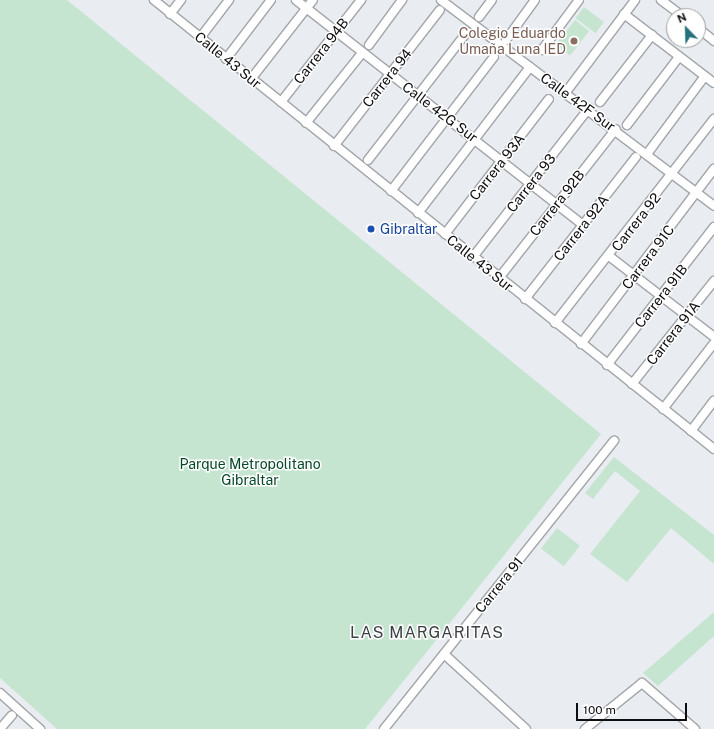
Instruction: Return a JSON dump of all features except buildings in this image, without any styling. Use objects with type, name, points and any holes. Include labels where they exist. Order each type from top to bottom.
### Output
[{"type":"street","name":"Calle 43 Sur","points":[[154,0],[554,323],[714,449]]},
{"type":"street","points":[[170,14],[181,0]]},
{"type":"street","points":[[200,38],[229,0]]},
{"type":"street","points":[[226,59],[271,0]]},
{"type":"street","name":"Calle 42G Sur","points":[[296,0],[583,225]]},
{"type":"street","points":[[251,79],[313,0]]},
{"type":"street","name":"Carrera 94B","points":[[281,102],[361,0]]},
{"type":"street","points":[[369,45],[402,0]]},
{"type":"street","points":[[479,17],[492,0]]},
{"type":"street","points":[[506,40],[535,0]]},
{"type":"street","points":[[542,50],[579,0]]},
{"type":"street","points":[[566,92],[635,0]]},
{"type":"street","points":[[661,0],[672,8]]},
{"type":"street","name":"Calle 42F Sur","points":[[445,1],[530,67],[589,108],[714,206]]},
{"type":"street","name":"Carrera 94","points":[[334,146],[440,10]]},
{"type":"street","points":[[624,14],[714,83]]},
{"type":"street","points":[[368,160],[468,32]]},
{"type":"street","points":[[600,102],[652,34]]},
{"type":"street","points":[[706,34],[714,41]]},
{"type":"street","points":[[306,123],[362,53]]},
{"type":"street","points":[[391,190],[494,57]]},
{"type":"street","points":[[627,124],[679,57]]},
{"type":"street","points":[[418,213],[530,67]]},
{"type":"street","points":[[647,154],[705,76]]},
{"type":"street","name":"Carrera 93A","points":[[445,234],[549,99]]},
{"type":"street","name":"Carrera 93","points":[[473,257],[589,108]]},
{"type":"street","name":"Carrera 92","points":[[554,323],[609,256],[714,119]]},
{"type":"street","name":"Carrera 92B","points":[[499,278],[616,129]]},
{"type":"street","name":"Carrera 92A","points":[[525,299],[636,156]]},
{"type":"street","name":"Carrera 91C","points":[[581,344],[714,170]]},
{"type":"street","name":"Carrera 91B","points":[[607,365],[714,227]]},
{"type":"street","points":[[609,256],[714,337]]},
{"type":"street","name":"Carrera 91A","points":[[632,384],[714,282]]},
{"type":"street","points":[[663,409],[714,343]]},
{"type":"street","points":[[691,431],[714,401]]},
{"type":"street","name":"Carrera 91","points":[[384,729],[614,441]]},
{"type":"street","points":[[444,654],[526,729]]},
{"type":"street","points":[[585,729],[642,683],[695,729]]},
{"type":"street","points":[[0,693],[40,729]]},
{"type":"street","points":[[0,729],[12,715]]},
{"type":"green space","name":"Parque Metropolitano Gibraltar","points":[[0,0],[67,0],[601,434],[365,729],[57,729],[0,678]]},
{"type":"green space","points":[[584,7],[604,22],[596,33],[576,18]]},
{"type":"green space","points":[[575,20],[589,31],[570,56],[556,44]]},
{"type":"green space","points":[[614,457],[714,535],[714,564],[671,528],[627,582],[590,554],[640,491],[615,471],[593,499],[585,493]]},
{"type":"green space","points":[[557,528],[580,546],[564,566],[541,548]]},
{"type":"green space","points":[[714,612],[714,636],[658,686],[643,673]]},
{"type":"place","name":"Colegio Eduardo Umaña Luna IED","points":[[574,41]]},
{"type":"place","name":"Gibraltar","points":[[371,229]]},
{"type":"district","name":"LAS MARGARITAS","points":[[427,633]]}]
